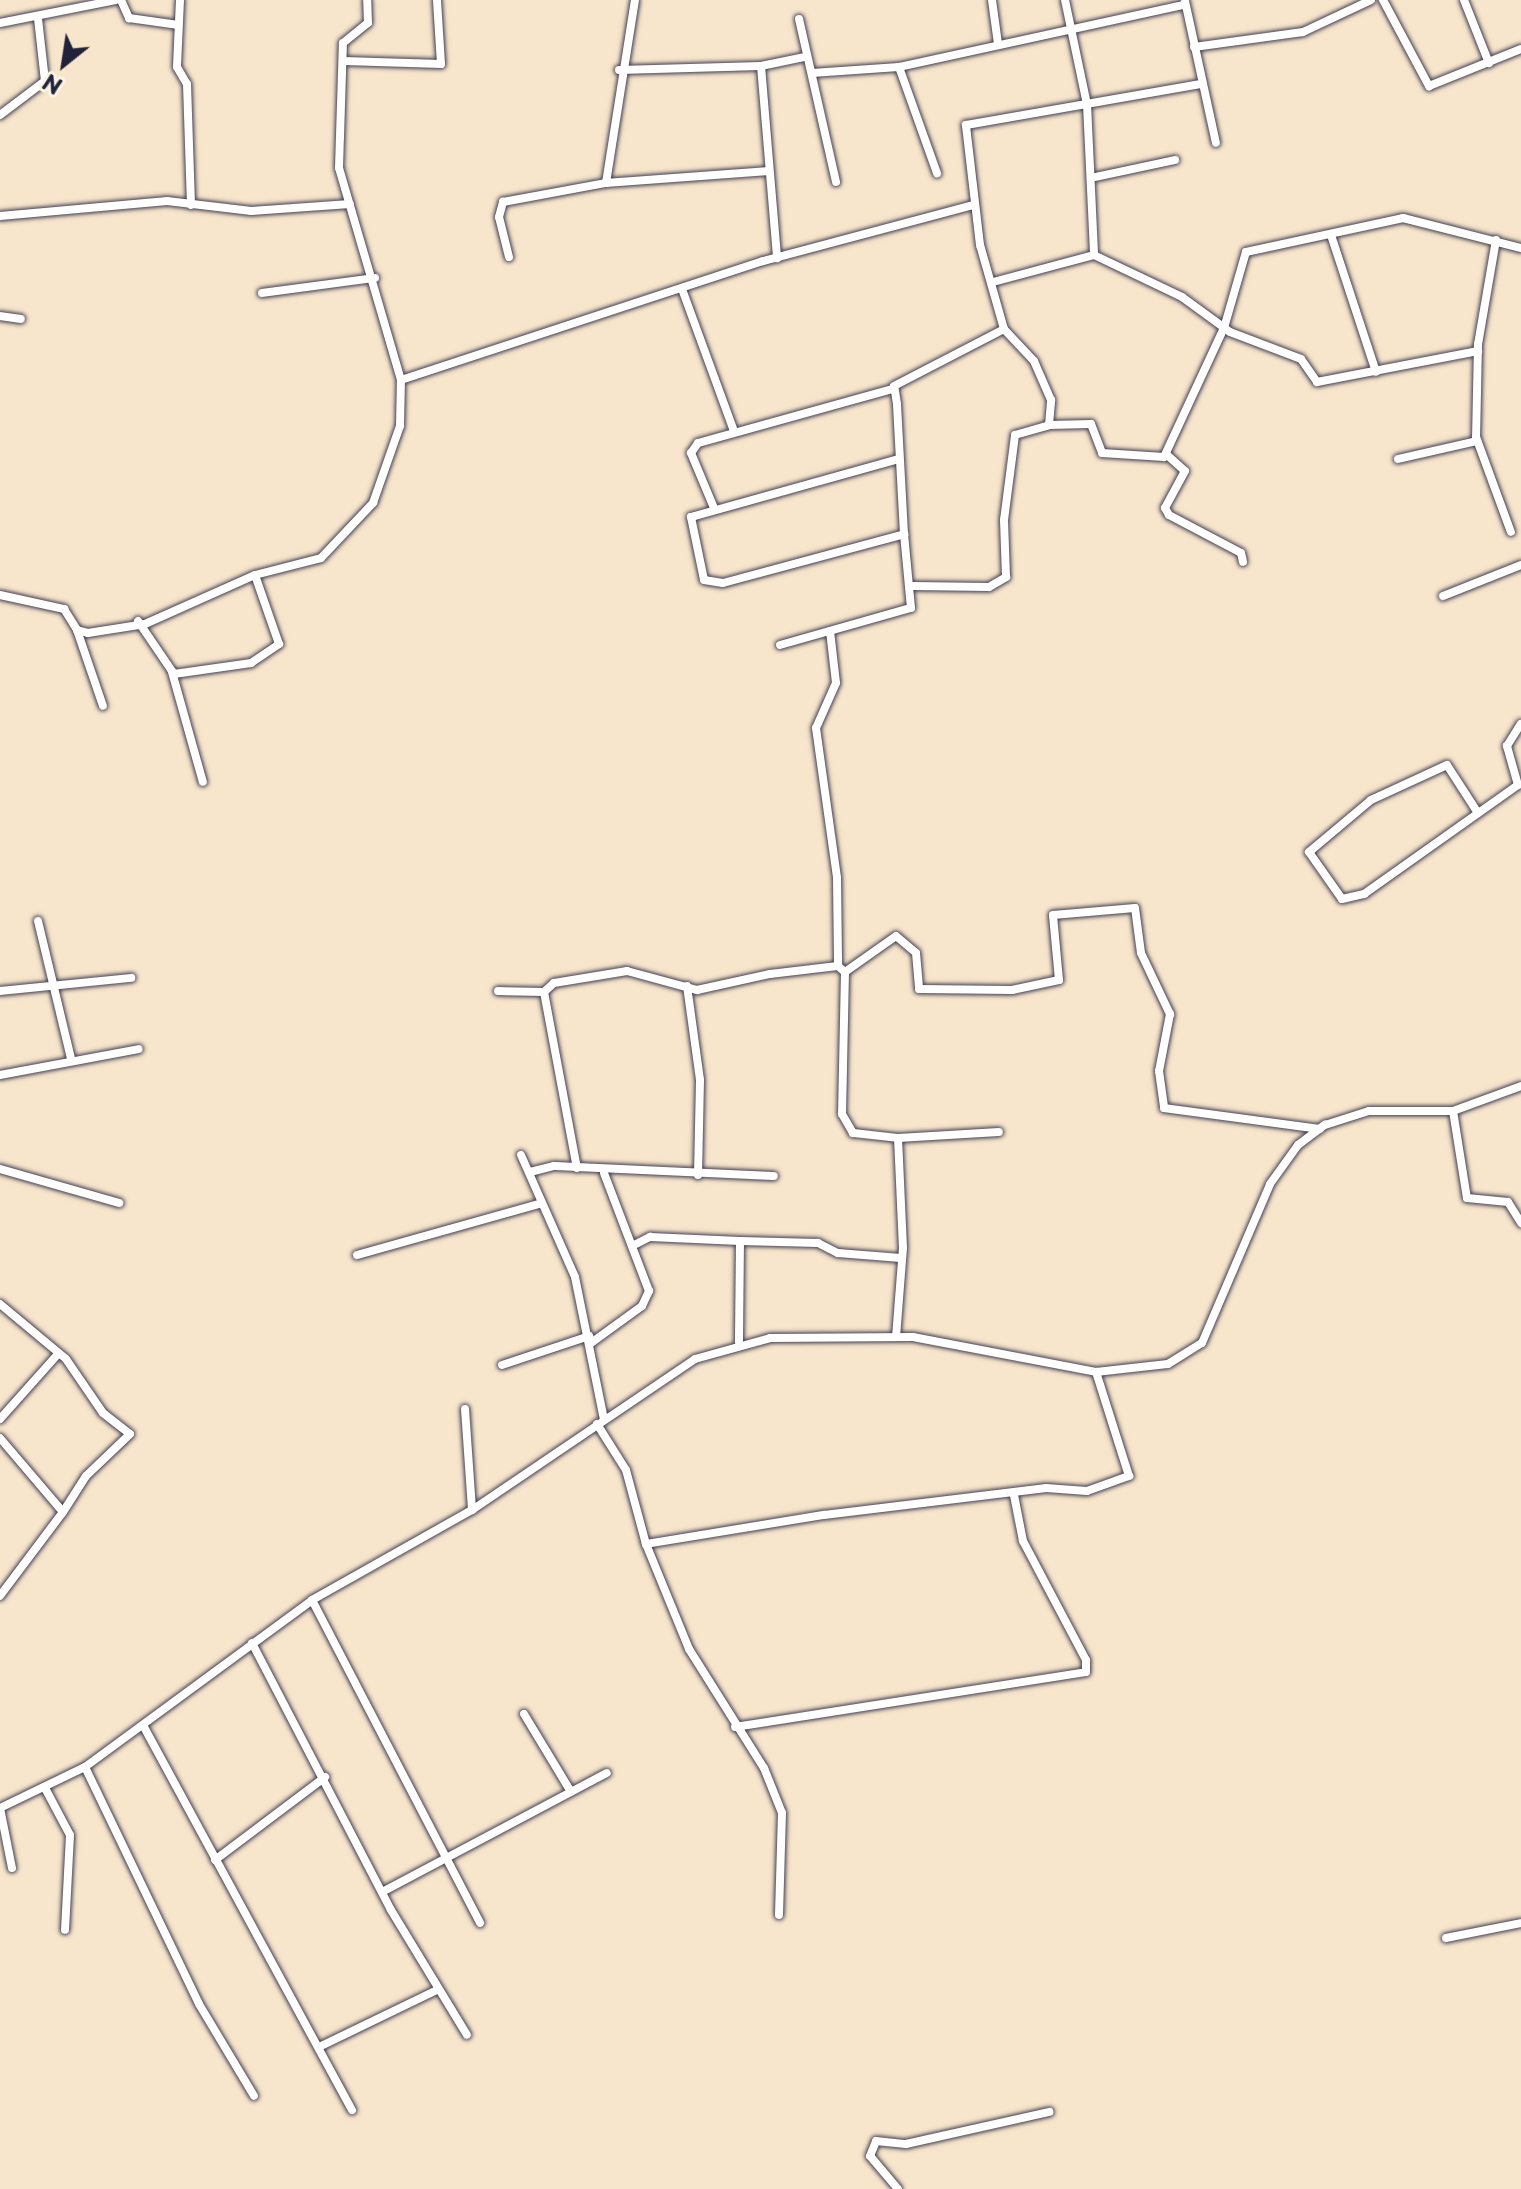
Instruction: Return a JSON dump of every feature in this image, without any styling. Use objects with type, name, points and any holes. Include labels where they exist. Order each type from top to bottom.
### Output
[{"type":"street","points":[[0,23],[38,19],[119,0],[129,18],[179,25]]},
{"type":"street","points":[[180,0],[191,205]]},
{"type":"street","points":[[77,630],[137,620],[145,624],[255,575],[321,558],[365,515],[400,426],[401,380],[375,278],[339,168],[345,38],[368,23],[367,0]]},
{"type":"street","points":[[344,61],[441,64],[437,0]]},
{"type":"street","points":[[606,183],[619,70],[635,0]]},
{"type":"street","points":[[992,0],[998,44]]},
{"type":"street","points":[[1065,0],[1087,104],[1095,177],[1087,211],[1094,255]]},
{"type":"street","points":[[1194,47],[1303,32],[1371,0]]},
{"type":"street","points":[[1383,0],[1429,86],[1521,49]]},
{"type":"street","points":[[1464,0],[1489,63]]},
{"type":"street","points":[[812,73],[899,67],[1073,30],[1184,2],[1216,143]]},
{"type":"street","points":[[0,115],[45,81],[38,19]]},
{"type":"street","points":[[799,19],[805,57],[812,73],[836,182]]},
{"type":"street","points":[[619,70],[761,66],[805,57]]},
{"type":"street","points":[[761,66],[777,258]]},
{"type":"street","points":[[899,67],[937,173]]},
{"type":"street","points":[[1049,425],[1051,400],[1034,361],[1004,329],[974,205],[966,125],[1202,84]]},
{"type":"street","points":[[1095,177],[1175,160]]},
{"type":"street","points":[[509,257],[499,217],[503,202],[606,183],[769,171]]},
{"type":"street","points":[[0,216],[95,203],[280,211],[350,204]]},
{"type":"street","points":[[401,380],[777,258],[974,205]]},
{"type":"street","points":[[1166,454],[1224,328],[1246,252],[1403,218],[1521,248]]},
{"type":"street","points":[[1331,235],[1376,372]]},
{"type":"street","points":[[1496,240],[1478,351],[1477,441],[1511,532]]},
{"type":"street","points":[[993,282],[1094,255],[1182,297],[1224,328],[1301,359],[1317,382],[1478,351]]},
{"type":"street","points":[[262,293],[375,278]]},
{"type":"street","points":[[682,289],[734,431]]},
{"type":"street","points":[[0,316],[21,319]]},
{"type":"street","points":[[714,508],[691,449],[734,431],[893,389],[1004,329]]},
{"type":"street","points":[[780,645],[907,611],[913,586],[904,534],[893,389]]},
{"type":"street","points":[[913,586],[989,587],[1006,577],[1004,520],[1015,435],[1049,425],[1091,424],[1102,453],[1166,454],[1185,471],[1165,508],[1169,515],[1241,553],[1243,562]]},
{"type":"street","points":[[1398,459],[1477,441]]},
{"type":"street","points":[[899,459],[714,508],[689,522],[710,585],[904,534]]},
{"type":"street","points":[[1443,596],[1521,565]]},
{"type":"street","points":[[172,672],[251,663],[274,651],[279,637],[255,575]]},
{"type":"street","points":[[0,595],[64,609],[77,630],[103,706]]},
{"type":"street","points":[[137,620],[172,672],[203,782]]},
{"type":"street","points":[[830,631],[836,683],[816,728],[837,878],[842,969],[842,1114],[853,1133],[898,1138],[999,1132]]},
{"type":"street","points":[[1478,813],[1447,765],[1371,800],[1309,852],[1342,899],[1354,899],[1478,813],[1521,782],[1507,746],[1521,724]]},
{"type":"street","points":[[498,991],[544,992],[554,983],[627,971],[687,986],[842,969],[896,936],[916,953],[919,989],[995,992],[1052,982],[1060,976],[1053,915],[1135,908],[1141,953],[1170,1014],[1159,1071],[1164,1108],[1320,1129]]},
{"type":"street","points":[[38,921],[57,983],[71,1058]]},
{"type":"street","points":[[0,991],[131,978]]},
{"type":"street","points":[[687,986],[700,1080],[698,1175]]},
{"type":"street","points":[[544,992],[577,1168]]},
{"type":"street","points":[[0,1075],[71,1058],[139,1049]]},
{"type":"street","points":[[12,1868],[0,1808],[85,1767],[144,1727],[312,1600],[472,1510],[695,1359],[739,1342],[896,1337],[1096,1372],[1168,1364],[1202,1343],[1270,1184],[1320,1129],[1369,1111],[1453,1111],[1521,1086]]},
{"type":"street","points":[[1453,1111],[1467,1198],[1508,1202],[1521,1223]]},
{"type":"street","points":[[896,1337],[901,1258],[898,1138]]},
{"type":"street","points":[[521,1155],[530,1172],[539,1204],[575,1277],[590,1340],[600,1422],[626,1470],[646,1544],[689,1649],[735,1727],[764,1768],[782,1813],[779,1915]]},
{"type":"street","points":[[530,1172],[577,1168],[604,1173],[774,1176]]},
{"type":"street","points":[[0,1169],[119,1203]]},
{"type":"street","points":[[502,1365],[590,1340],[648,1300],[636,1244],[604,1173]]},
{"type":"street","points":[[357,1255],[539,1204]]},
{"type":"street","points":[[636,1244],[650,1237],[818,1243],[838,1253],[901,1258]]},
{"type":"street","points":[[739,1342],[740,1241]]},
{"type":"street","points":[[0,1304],[58,1354],[103,1413],[130,1434],[86,1476],[0,1596]]},
{"type":"street","points":[[0,1419],[58,1354]]},
{"type":"street","points":[[646,1544],[812,1516],[1014,1495],[1087,1491],[1130,1475],[1096,1372]]},
{"type":"street","points":[[465,1409],[472,1510]]},
{"type":"street","points":[[0,1438],[63,1512]]},
{"type":"street","points":[[735,1727],[1086,1672],[1086,1660],[1023,1541],[1014,1495]]},
{"type":"street","points":[[0,1574],[9,1582]]},
{"type":"street","points":[[312,1600],[480,1923]]},
{"type":"street","points":[[252,1643],[437,1990],[467,2035]]},
{"type":"street","points":[[524,1714],[571,1792]]},
{"type":"street","points":[[144,1727],[352,2110]]},
{"type":"street","points":[[85,1767],[199,2004],[254,2096]]},
{"type":"street","points":[[384,1891],[607,1773]]},
{"type":"street","points":[[215,1860],[325,1777]]},
{"type":"street","points":[[45,1788],[70,1835],[65,1930]]},
{"type":"street","points":[[1446,1938],[1521,1923]]},
{"type":"street","points":[[319,2047],[437,1990]]},
{"type":"street","points":[[898,2189],[870,2156],[876,2141],[906,2144],[1049,2112]]}]
